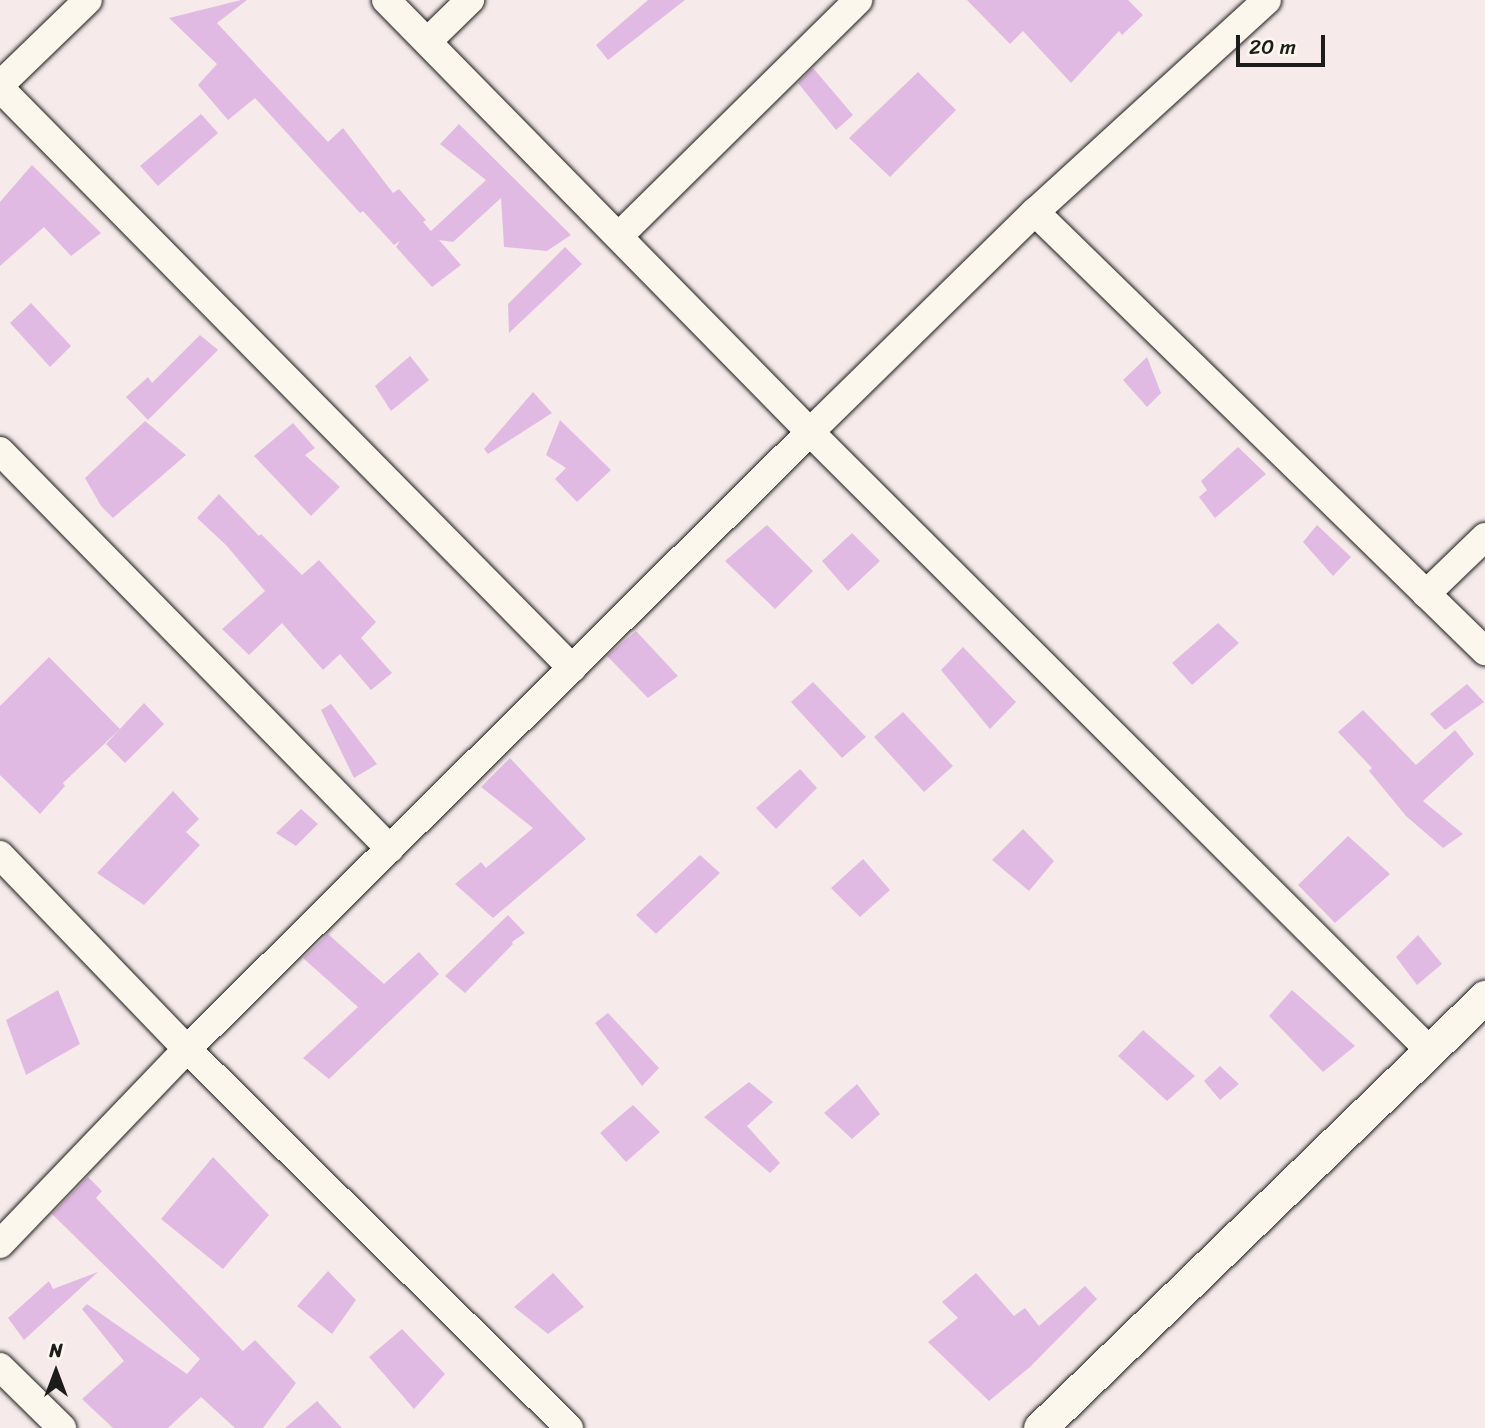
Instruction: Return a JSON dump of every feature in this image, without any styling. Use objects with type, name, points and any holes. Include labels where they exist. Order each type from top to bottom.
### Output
[{"type":"street","points":[[88,0],[0,87],[572,667]]},
{"type":"street","points":[[386,0],[810,432],[1430,1051]]},
{"type":"street","points":[[428,41],[470,0]]},
{"type":"street","points":[[620,236],[858,0]]},
{"type":"street","points":[[0,1244],[187,1048],[810,432],[1035,212],[1267,0]]},
{"type":"street","points":[[1035,212],[1485,651]]},
{"type":"street","points":[[0,451],[390,849]]},
{"type":"street","points":[[1426,594],[1485,537]]},
{"type":"street","points":[[0,855],[187,1048],[569,1428]]},
{"type":"street","points":[[1040,1428],[1485,997]]},
{"type":"street","points":[[0,1367],[62,1428]]},
{"type":"building","points":[[247,0],[217,23],[328,142],[343,128],[393,193],[399,189],[426,220],[423,222],[431,231],[486,180],[440,144],[459,124],[571,235],[547,251],[504,247],[501,198],[453,242],[439,240],[461,265],[432,287],[396,247],[400,241],[394,245],[363,211],[360,213],[255,98],[228,120],[198,85],[217,64],[169,18]]},
{"type":"building","points":[[648,0],[685,0],[608,60],[596,45]]},
{"type":"building","points":[[967,0],[1128,0],[1143,15],[1122,35],[1119,31],[1071,83],[1023,31],[1010,44]]},
{"type":"building","points":[[813,68],[853,115],[836,130],[798,83]]},
{"type":"building","points":[[918,72],[956,110],[890,177],[849,138]]},
{"type":"building","points":[[201,114],[218,133],[158,186],[140,166]]},
{"type":"building","points":[[32,165],[101,233],[71,256],[44,227],[0,266],[0,202]]},
{"type":"building","points":[[565,247],[582,264],[509,333],[508,304]]},
{"type":"building","points":[[31,303],[71,346],[50,367],[10,323]]},
{"type":"building","points":[[200,335],[218,350],[148,420],[126,397],[148,377],[152,383]]},
{"type":"building","points":[[410,356],[429,380],[391,411],[375,386]]},
{"type":"building","points":[[1147,357],[1161,393],[1147,407],[1123,380]]},
{"type":"building","points":[[533,392],[552,413],[488,454],[484,449]]},
{"type":"building","points":[[560,420],[611,470],[577,502],[555,479],[566,468],[546,455]]},
{"type":"building","points":[[145,421],[186,455],[113,518],[101,506],[85,478]]},
{"type":"building","points":[[293,423],[315,448],[305,455],[340,487],[311,516],[254,456]]},
{"type":"building","points":[[1238,447],[1266,474],[1215,518],[1199,497],[1207,490],[1201,481]]},
{"type":"building","points":[[219,494],[259,536],[261,534],[302,575],[319,560],[376,622],[361,638],[392,673],[371,690],[340,654],[323,670],[282,623],[249,655],[222,629],[265,591],[226,545],[197,518]]},
{"type":"building","points":[[767,525],[813,571],[775,609],[725,561]]},
{"type":"building","points":[[1317,525],[1351,557],[1333,576],[1303,542]]},
{"type":"building","points":[[852,533],[880,561],[848,591],[822,561]]},
{"type":"building","points":[[1218,623],[1239,643],[1192,685],[1172,663]]},
{"type":"building","points":[[636,631],[678,676],[648,698],[607,656]]},
{"type":"building","points":[[963,647],[1016,702],[990,729],[941,670]]},
{"type":"building","points":[[49,657],[120,729],[63,783],[65,786],[40,814],[0,775],[0,706]]},
{"type":"building","points":[[813,682],[866,737],[842,758],[791,702]]},
{"type":"building","points":[[1467,684],[1484,702],[1445,730],[1430,714]]},
{"type":"building","points":[[144,703],[164,724],[125,763],[106,744]]},
{"type":"building","points":[[331,704],[377,764],[354,778],[321,710]]},
{"type":"building","points":[[1363,710],[1416,765],[1455,730],[1474,754],[1423,801],[1463,834],[1443,848],[1406,816],[1369,771],[1372,768],[1338,732]]},
{"type":"building","points":[[903,712],[953,766],[924,792],[874,737]]},
{"type":"building","points":[[510,758],[586,839],[493,918],[455,884],[481,862],[486,868],[533,828],[481,787]]},
{"type":"building","points":[[800,769],[817,788],[776,829],[756,808]]},
{"type":"building","points":[[173,791],[199,819],[186,832],[200,845],[144,905],[97,873]]},
{"type":"building","points":[[301,809],[318,824],[296,846],[276,833]]},
{"type":"building","points":[[1023,829],[1054,861],[1029,891],[992,860]]},
{"type":"building","points":[[1348,836],[1390,874],[1335,923],[1298,885]]},
{"type":"building","points":[[700,855],[720,873],[656,934],[636,915]]},
{"type":"building","points":[[863,859],[890,890],[860,917],[831,888]]},
{"type":"building","points":[[508,915],[525,933],[512,942],[465,993],[445,976]]},
{"type":"building","points":[[328,934],[384,984],[419,952],[439,974],[329,1079],[303,1058],[358,1007],[303,958]]},
{"type":"building","points":[[1418,935],[1442,964],[1417,985],[1396,957]]},
{"type":"building","points":[[58,990],[80,1044],[26,1075],[6,1020]]},
{"type":"building","points":[[1292,990],[1355,1046],[1323,1072],[1269,1016]]},
{"type":"building","points":[[608,1013],[659,1068],[642,1086],[595,1023]]},
{"type":"building","points":[[1143,1030],[1195,1076],[1167,1101],[1118,1056]]},
{"type":"building","points":[[1220,1066],[1239,1084],[1220,1100],[1204,1081]]},
{"type":"building","points":[[749,1082],[773,1102],[747,1126],[780,1163],[770,1173],[704,1117]]},
{"type":"building","points":[[857,1084],[880,1114],[852,1139],[824,1113]]},
{"type":"building","points":[[633,1105],[660,1132],[626,1162],[600,1133]]},
{"type":"building","points":[[213,1157],[269,1215],[223,1269],[161,1219]]},
{"type":"building","points":[[88,1177],[102,1191],[96,1198],[243,1351],[255,1340],[296,1383],[263,1428],[235,1428],[201,1397],[168,1428],[113,1428],[82,1399],[124,1361],[82,1309],[87,1304],[187,1374],[200,1359],[52,1214]]},
{"type":"building","points":[[328,1271],[356,1300],[332,1334],[297,1306]]},
{"type":"building","points":[[98,1272],[24,1340],[8,1318],[49,1281],[53,1289]]},
{"type":"building","points":[[553,1273],[584,1307],[548,1334],[514,1307]]},
{"type":"building","points":[[976,1273],[1014,1316],[1025,1308],[1039,1326],[1085,1286],[1097,1299],[1030,1367],[989,1401],[928,1342],[958,1318],[942,1302]]},
{"type":"building","points":[[402,1329],[445,1374],[414,1409],[369,1357]]},
{"type":"building","points":[[317,1401],[342,1428],[285,1428]]}]
